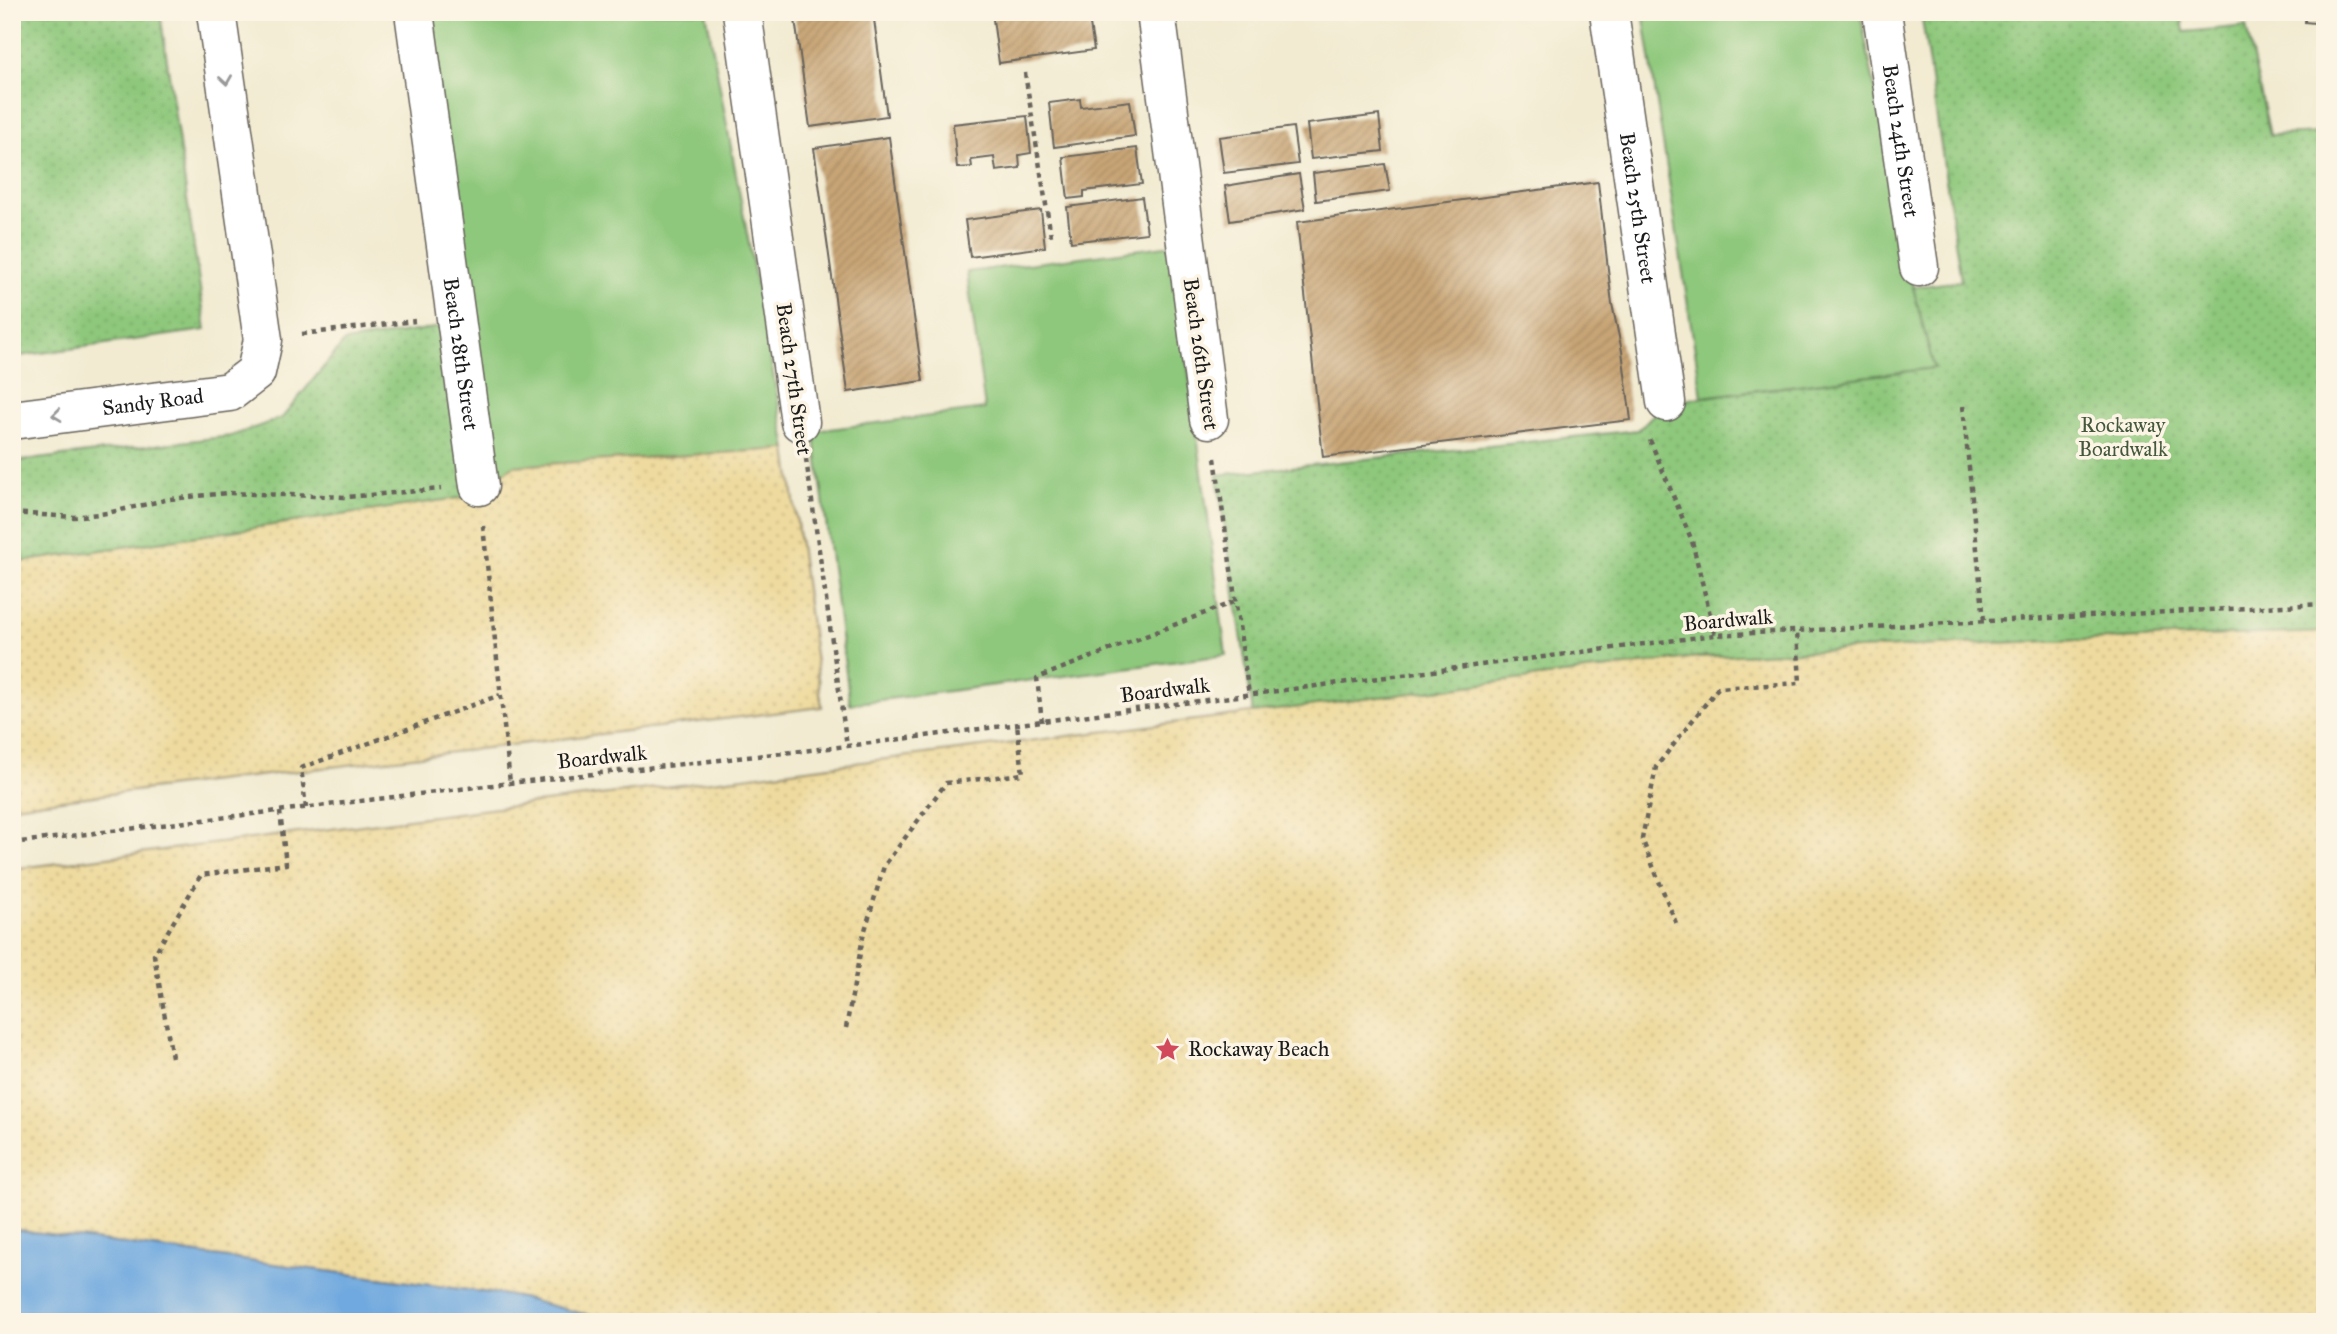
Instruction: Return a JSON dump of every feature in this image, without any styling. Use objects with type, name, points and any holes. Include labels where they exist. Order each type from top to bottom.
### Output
[{"type":"street","points":[[216,12],[281,338]]},
{"type":"street","name":"Beach 28th Street","points":[[414,12],[479,486]]},
{"type":"street","name":"Beach 27th Street","points":[[742,12],[800,422]]},
{"type":"street","name":"Beach 26th Street","points":[[1156,12],[1209,419]]},
{"type":"street","name":"Beach 25th Street","points":[[1609,12],[1656,416]]},
{"type":"street","name":"Beach 24th Street","points":[[1882,12],[1919,267]]},
{"type":"street","name":"Sandy Road","points":[[12,420],[230,392],[256,372],[281,338]]},
{"type":"path","points":[[1025,73],[1051,236]]},
{"type":"path","points":[[281,338],[456,317]]},
{"type":"path","points":[[1963,406],[1984,621]]},
{"type":"path","points":[[1656,416],[1692,541],[1715,635]]},
{"type":"path","name":"Beach 26th Street","points":[[1209,419],[1249,695]]},
{"type":"path","name":"Beach 27th Street","points":[[800,422],[847,746]]},
{"type":"path","points":[[12,513],[74,517],[107,513],[170,499],[227,494],[346,497],[479,486],[510,783]]},
{"type":"path","points":[[1042,722],[1037,678],[1236,601]]},
{"type":"path","name":"Boardwalk","points":[[12,843],[510,783],[847,746],[1715,635],[2325,604]]},
{"type":"path","points":[[1676,923],[1642,839],[1656,767],[1718,688],[1800,683],[1797,631]]},
{"type":"path","points":[[306,808],[301,768],[500,695]]},
{"type":"path","points":[[846,1028],[863,937],[884,866],[946,783],[1023,774],[1017,724]]},
{"type":"path","points":[[172,1057],[154,955],[201,876],[286,864],[280,812]]},
{"type":"green space","points":[[12,12],[160,12],[206,330],[12,357]]},
{"type":"green space","points":[[427,12],[706,12],[787,449],[515,466],[488,482]]},
{"type":"green space","points":[[1643,12],[1860,12],[1913,287],[1934,368],[1702,397]]},
{"type":"green space","name":"Rockaway Boardwalk","points":[[1921,12],[2181,12],[2184,32],[2246,26],[2270,135],[2325,133],[2325,632],[1958,644],[1697,657],[1253,713],[1217,475],[1638,430],[1666,402],[1934,368],[1913,287],[1961,281]]},
{"type":"green space","points":[[1172,245],[1226,655],[850,704],[814,431],[985,409],[967,272]]},
{"type":"green space","points":[[447,326],[465,497],[12,563],[12,462],[231,436],[282,418],[344,342]]},
{"type":"sand","points":[[787,449],[822,707],[12,806],[12,563],[464,497],[514,466]]},
{"type":"sand","name":"Rockaway Beach","points":[[2325,632],[2325,1322],[616,1322],[513,1296],[12,1229],[12,869],[1697,657],[1958,644]]},
{"type":"water","points":[[12,1229],[513,1296],[616,1322],[12,1322]]},
{"type":"building","points":[[794,12],[873,12],[887,116],[810,127]]},
{"type":"building","points":[[992,12],[1088,12],[1094,50],[999,63]]},
{"type":"building","points":[[2306,12],[2325,12],[2325,24],[2305,22]]},
{"type":"building","points":[[1080,99],[1081,107],[1130,101],[1135,136],[1054,147],[1049,103]]},
{"type":"building","points":[[1379,115],[1383,151],[1311,159],[1307,124]]},
{"type":"building","points":[[1027,116],[1031,153],[1019,155],[1020,168],[996,171],[994,157],[971,160],[972,167],[957,168],[953,124]]},
{"type":"building","points":[[1293,127],[1298,164],[1224,173],[1219,137]]},
{"type":"building","points":[[889,137],[923,381],[848,392],[814,148]]},
{"type":"building","points":[[1137,148],[1142,184],[1084,191],[1084,197],[1068,199],[1063,157]]},
{"type":"building","points":[[1385,164],[1390,191],[1316,201],[1313,173]]},
{"type":"building","points":[[1299,174],[1305,209],[1230,221],[1225,186]]},
{"type":"building","points":[[1598,182],[1612,304],[1622,351],[1631,420],[1323,457],[1297,222]]},
{"type":"building","points":[[1142,197],[1147,233],[1071,242],[1067,207]]},
{"type":"building","points":[[1041,210],[1045,247],[970,257],[965,220]]},
{"type":"place","name":"Rockaway Beach","points":[[1168,1049]]}]
